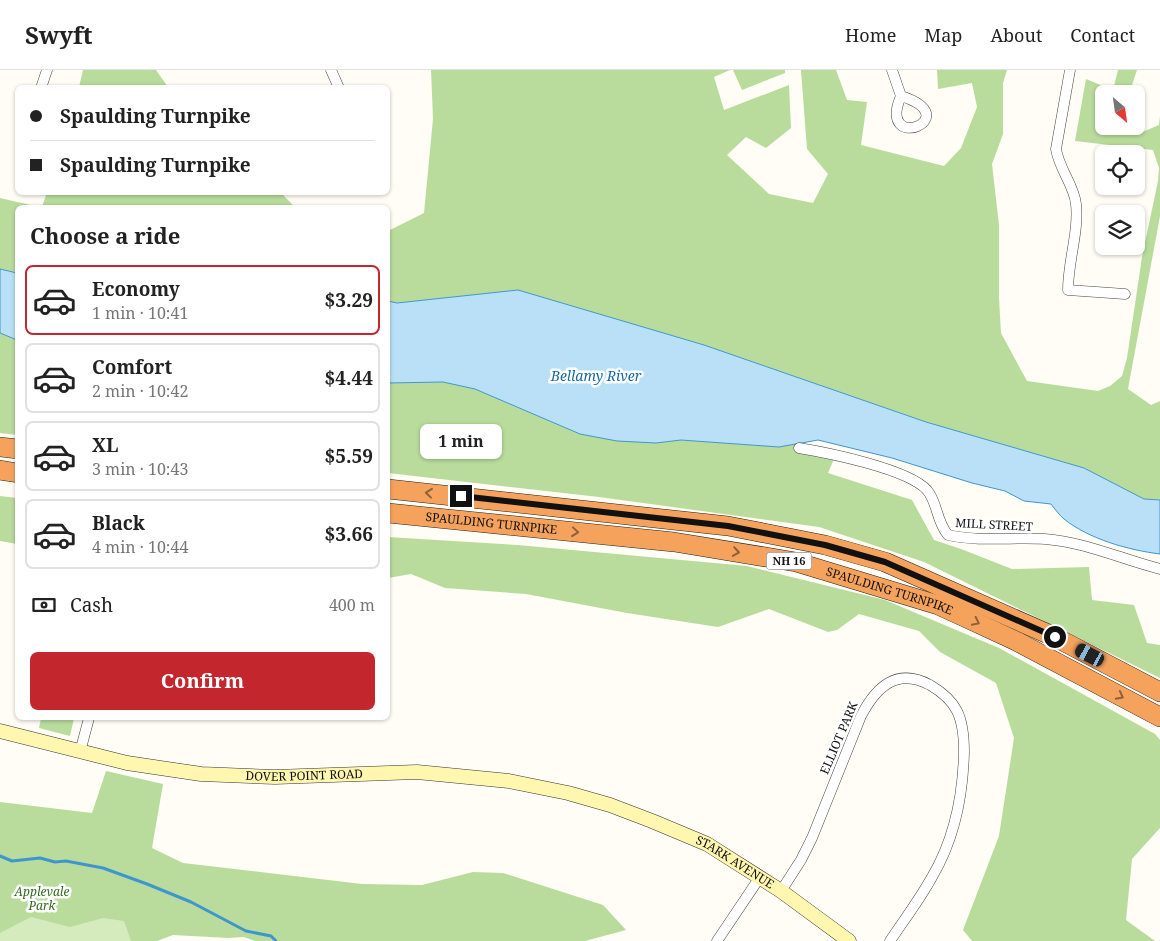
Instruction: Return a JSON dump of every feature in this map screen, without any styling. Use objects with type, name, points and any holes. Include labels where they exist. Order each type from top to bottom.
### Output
[{"type":"highway","points":[[0,447],[15,449]]},
{"type":"highway","points":[[0,470],[15,472]]},
{"type":"highway","name":"SPAULDING TURNPIKE","points":[[390,489],[728,526],[825,545],[885,562],[1055,637],[1160,692]]},
{"type":"highway","name":"SPAULDING TURNPIKE","points":[[390,513],[674,542],[796,562],[938,605],[1025,646],[1160,718]]},
{"type":"main road","name":"DOVER POINT ROAD","points":[[0,730],[128,763],[226,776],[275,777],[417,772],[523,783],[610,804]]},
{"type":"main road","name":"STARK AVENUE","points":[[610,804],[707,844],[781,891],[849,941]]},
{"type":"street","points":[[42,85],[47,70]]},
{"type":"street","points":[[330,70],[338,85]]},
{"type":"street","points":[[892,70],[901,96]]},
{"type":"street","points":[[1070,70],[1056,149],[1057,158],[1076,201],[1077,214],[1068,290],[1125,294]]},
{"type":"street","name":"MILL STREET","points":[[800,448],[842,456],[913,480],[928,491],[940,523],[948,535],[1003,539],[1044,539],[1066,542],[1106,551],[1160,569]]},
{"type":"street","name":"ELLIOT PARK","points":[[781,891],[808,848],[867,704],[884,685],[895,679],[908,678],[924,682],[941,691],[949,699],[961,720],[964,752],[960,796],[954,823],[940,862],[921,896],[890,941]]},
{"type":"street","points":[[80,752],[88,720]]},
{"type":"street","points":[[717,941],[760,877]]},
{"type":"green space","points":[[83,70],[156,70],[167,85],[79,85]]},
{"type":"green space","points":[[431,70],[730,70],[714,77],[724,110],[789,85],[791,128],[766,148],[746,137],[727,155],[769,194],[813,203],[828,174],[807,149],[801,70],[836,70],[847,100],[867,102],[861,145],[944,166],[961,148],[977,107],[972,83],[938,89],[937,70],[1007,70],[1003,83],[1003,134],[992,164],[999,225],[1001,333],[1027,381],[1098,391],[1110,386],[1122,376],[1127,358],[1142,257],[1145,255],[1145,243],[1159,168],[1153,150],[1145,149],[1145,145],[1110,145],[1075,141],[1086,79],[1101,85],[1095,85],[1095,135],[1145,135],[1145,131],[1159,125],[1160,116],[1160,216],[1128,389],[1151,405],[1160,401],[1160,500],[1144,499],[1084,468],[926,422],[704,345],[518,290],[397,303],[390,301],[390,230],[424,213],[433,119]]},
{"type":"green space","points":[[733,70],[785,70],[785,73],[742,90]]},
{"type":"green space","points":[[1118,70],[1137,70],[1132,85],[1114,85]]},
{"type":"green space","points":[[46,195],[283,195],[293,205],[43,205]]},
{"type":"green space","points":[[0,198],[30,205],[15,205],[15,273],[0,269]]},
{"type":"green space","points":[[0,333],[15,339],[15,435],[0,433]]},
{"type":"green space","points":[[443,382],[475,389],[580,434],[656,443],[681,440],[779,447],[797,442],[794,449],[834,459],[828,473],[912,500],[934,540],[1012,569],[1089,567],[1092,600],[1134,605],[1147,643],[1160,645],[1160,678],[924,562],[819,527],[599,497],[390,473],[390,383]]},
{"type":"green space","points":[[0,496],[15,498],[15,544],[0,541]]},
{"type":"green space","points":[[390,537],[518,545],[747,566],[885,600],[999,648],[1155,734],[1160,740],[1160,828],[1132,859],[1126,920],[1155,941],[972,941],[963,930],[999,836],[1014,738],[996,683],[940,652],[919,631],[859,614],[837,630],[828,632],[769,609],[718,627],[627,613],[526,594],[445,588],[411,574],[390,578]]},
{"type":"green space","points":[[41,720],[74,720],[70,736],[39,728]]},
{"type":"green space","points":[[106,771],[163,784],[152,848],[183,863],[362,884],[422,885],[473,872],[503,873],[603,905],[626,930],[585,941],[255,941],[244,937],[173,935],[157,941],[131,941],[124,921],[103,918],[70,927],[31,917],[0,933],[0,802],[92,813]]},
{"type":"green space","name":"Applevale Park","points":[[0,836],[170,907],[151,941],[0,941]]},
{"type":"water","points":[[0,269],[15,273],[15,339],[0,333]]},
{"type":"water","name":"Bellamy River","points":[[518,290],[704,345],[926,422],[1084,468],[1144,499],[1160,500],[1160,554],[1135,550],[1097,538],[1064,519],[1051,504],[1024,501],[1005,491],[972,483],[892,458],[818,440],[779,447],[681,440],[656,443],[617,441],[580,434],[475,389],[443,382],[390,383],[390,301],[397,303]]},
{"type":"waterway","points":[[0,856],[12,861],[40,858],[55,862],[66,861],[103,868],[191,902],[246,931],[271,936],[276,941]]},
{"type":"route","points":[[461,496],[728,526],[825,545],[885,562],[1055,637]]}]
